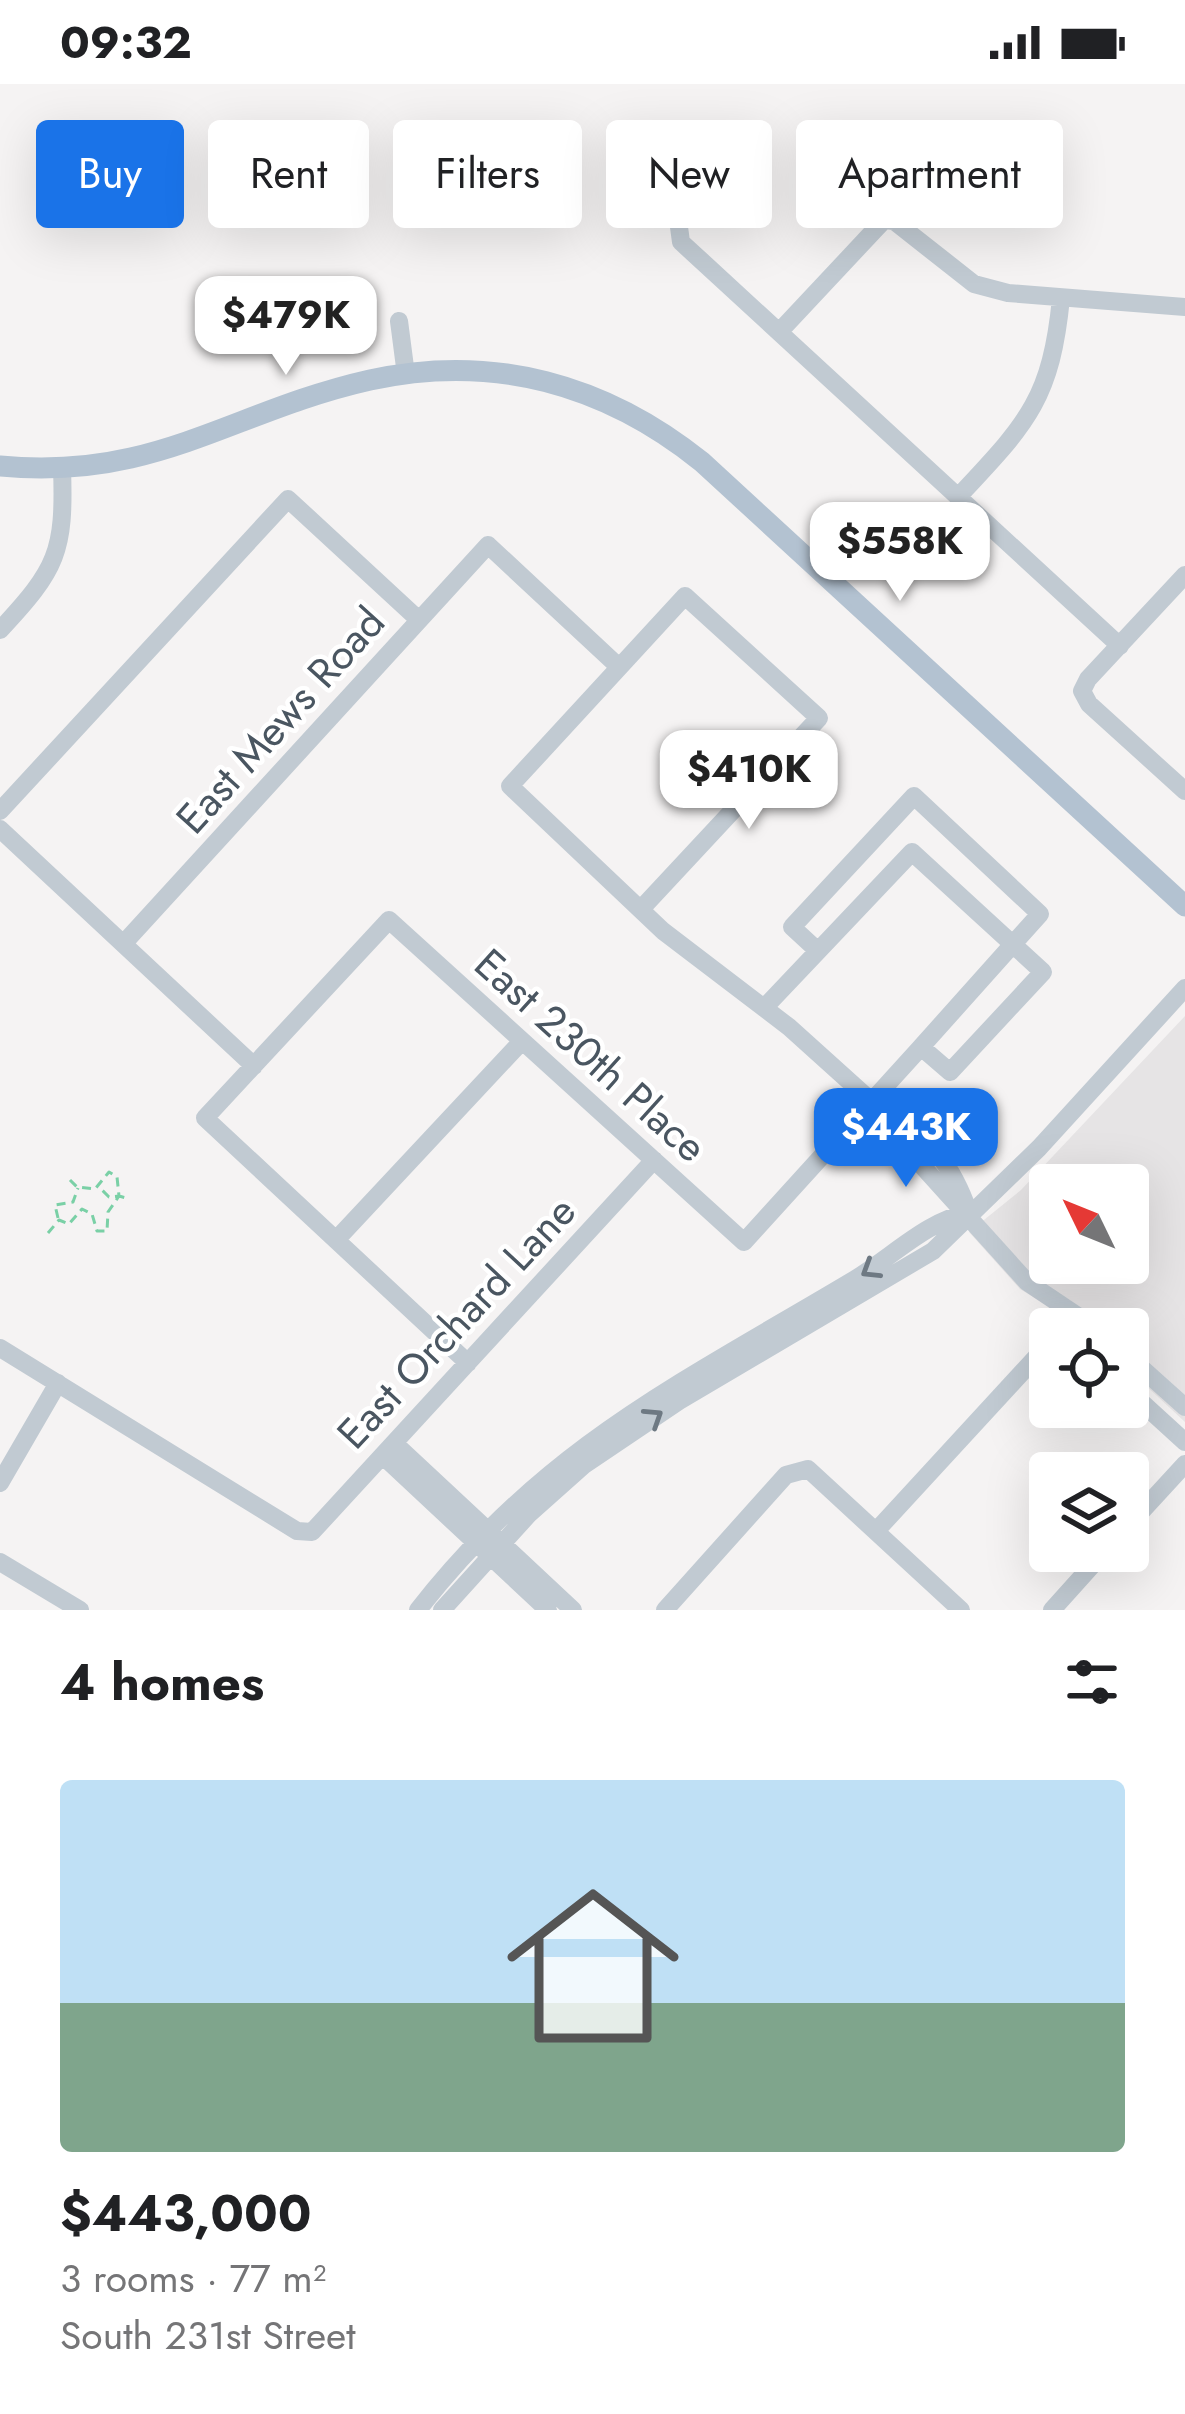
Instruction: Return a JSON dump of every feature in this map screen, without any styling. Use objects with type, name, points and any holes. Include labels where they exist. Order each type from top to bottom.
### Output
[{"type":"main road","points":[[0,466],[62,468],[186,446],[313,398],[406,375],[488,370],[531,374],[621,407],[667,434],[1185,906]]},
{"type":"street","points":[[780,331],[884,220],[894,221],[974,284],[1061,298],[1185,307]]},
{"type":"street","points":[[680,228],[682,242],[1120,646]]},
{"type":"street","points":[[958,497],[1029,420],[1051,371],[1061,298]]},
{"type":"street","points":[[399,321],[406,375]]},
{"type":"street","points":[[0,630],[36,592],[56,558],[64,531],[62,468]]},
{"type":"street","points":[[0,811],[288,499],[419,620]]},
{"type":"street","name":"East Mews Road","points":[[124,943],[488,545],[619,668]]},
{"type":"street","points":[[1185,575],[1082,691],[1089,704],[1185,790]]},
{"type":"street","points":[[641,909],[819,718],[686,596],[510,786],[641,909],[875,1100],[900,1127],[905,1147],[944,1193],[969,1213],[1027,1282],[1066,1308]]},
{"type":"street","points":[[818,950],[793,927],[914,796],[1040,914],[875,1100]]},
{"type":"street","points":[[764,1008],[940,821]]},
{"type":"street","points":[[0,829],[254,1066],[206,1118],[468,1363]]},
{"type":"street","points":[[912,852],[1043,972],[950,1072],[921,1047]]},
{"type":"street","name":"East 230th Place","points":[[254,1066],[389,920],[744,1242],[875,1100]]},
{"type":"street","points":[[442,1610],[489,1545],[560,1462],[654,1394],[867,1272],[946,1217],[969,1213],[1039,1148],[1185,988]]},
{"type":"street","points":[[335,1240],[522,1041]]},
{"type":"street","name":"East Orchard Lane","points":[[58,1383],[298,1531],[312,1532],[654,1160]]},
{"type":"street","points":[[0,1348],[58,1383],[0,1484]]},
{"type":"street","points":[[876,1532],[1029,1365]]},
{"type":"street","points":[[1149,1375],[1185,1407]]},
{"type":"street","points":[[1149,1409],[1185,1442]]},
{"type":"street","points":[[388,1449],[489,1545],[548,1610]]},
{"type":"street","points":[[1149,1503],[1185,1464]]},
{"type":"street","points":[[693,1610],[671,1603],[797,1469],[808,1469],[961,1610]]},
{"type":"street","points":[[418,1610],[489,1545]]},
{"type":"street","points":[[489,1545],[573,1610]]},
{"type":"street","points":[[0,1562],[54,1604],[80,1610]]},
{"type":"street","points":[[1052,1610],[1087,1572]]},
{"type":"path","points":[[59,1220],[69,1223],[86,1210],[93,1228],[107,1231],[108,1212],[119,1196],[117,1178],[109,1172],[99,1187]]},
{"type":"path","points":[[70,1180],[79,1187],[99,1187],[109,1197],[130,1199]]},
{"type":"path","points":[[59,1220],[55,1204],[73,1202],[79,1187]]},
{"type":"path","points":[[48,1233],[59,1220]]},
{"type":"shaded area","points":[[1185,1016],[1185,1422],[1149,1389],[1149,1308],[1051,1308],[1020,1289],[969,1232],[1029,1182],[1029,1284],[1149,1284],[1149,1164],[1046,1164]]}]
